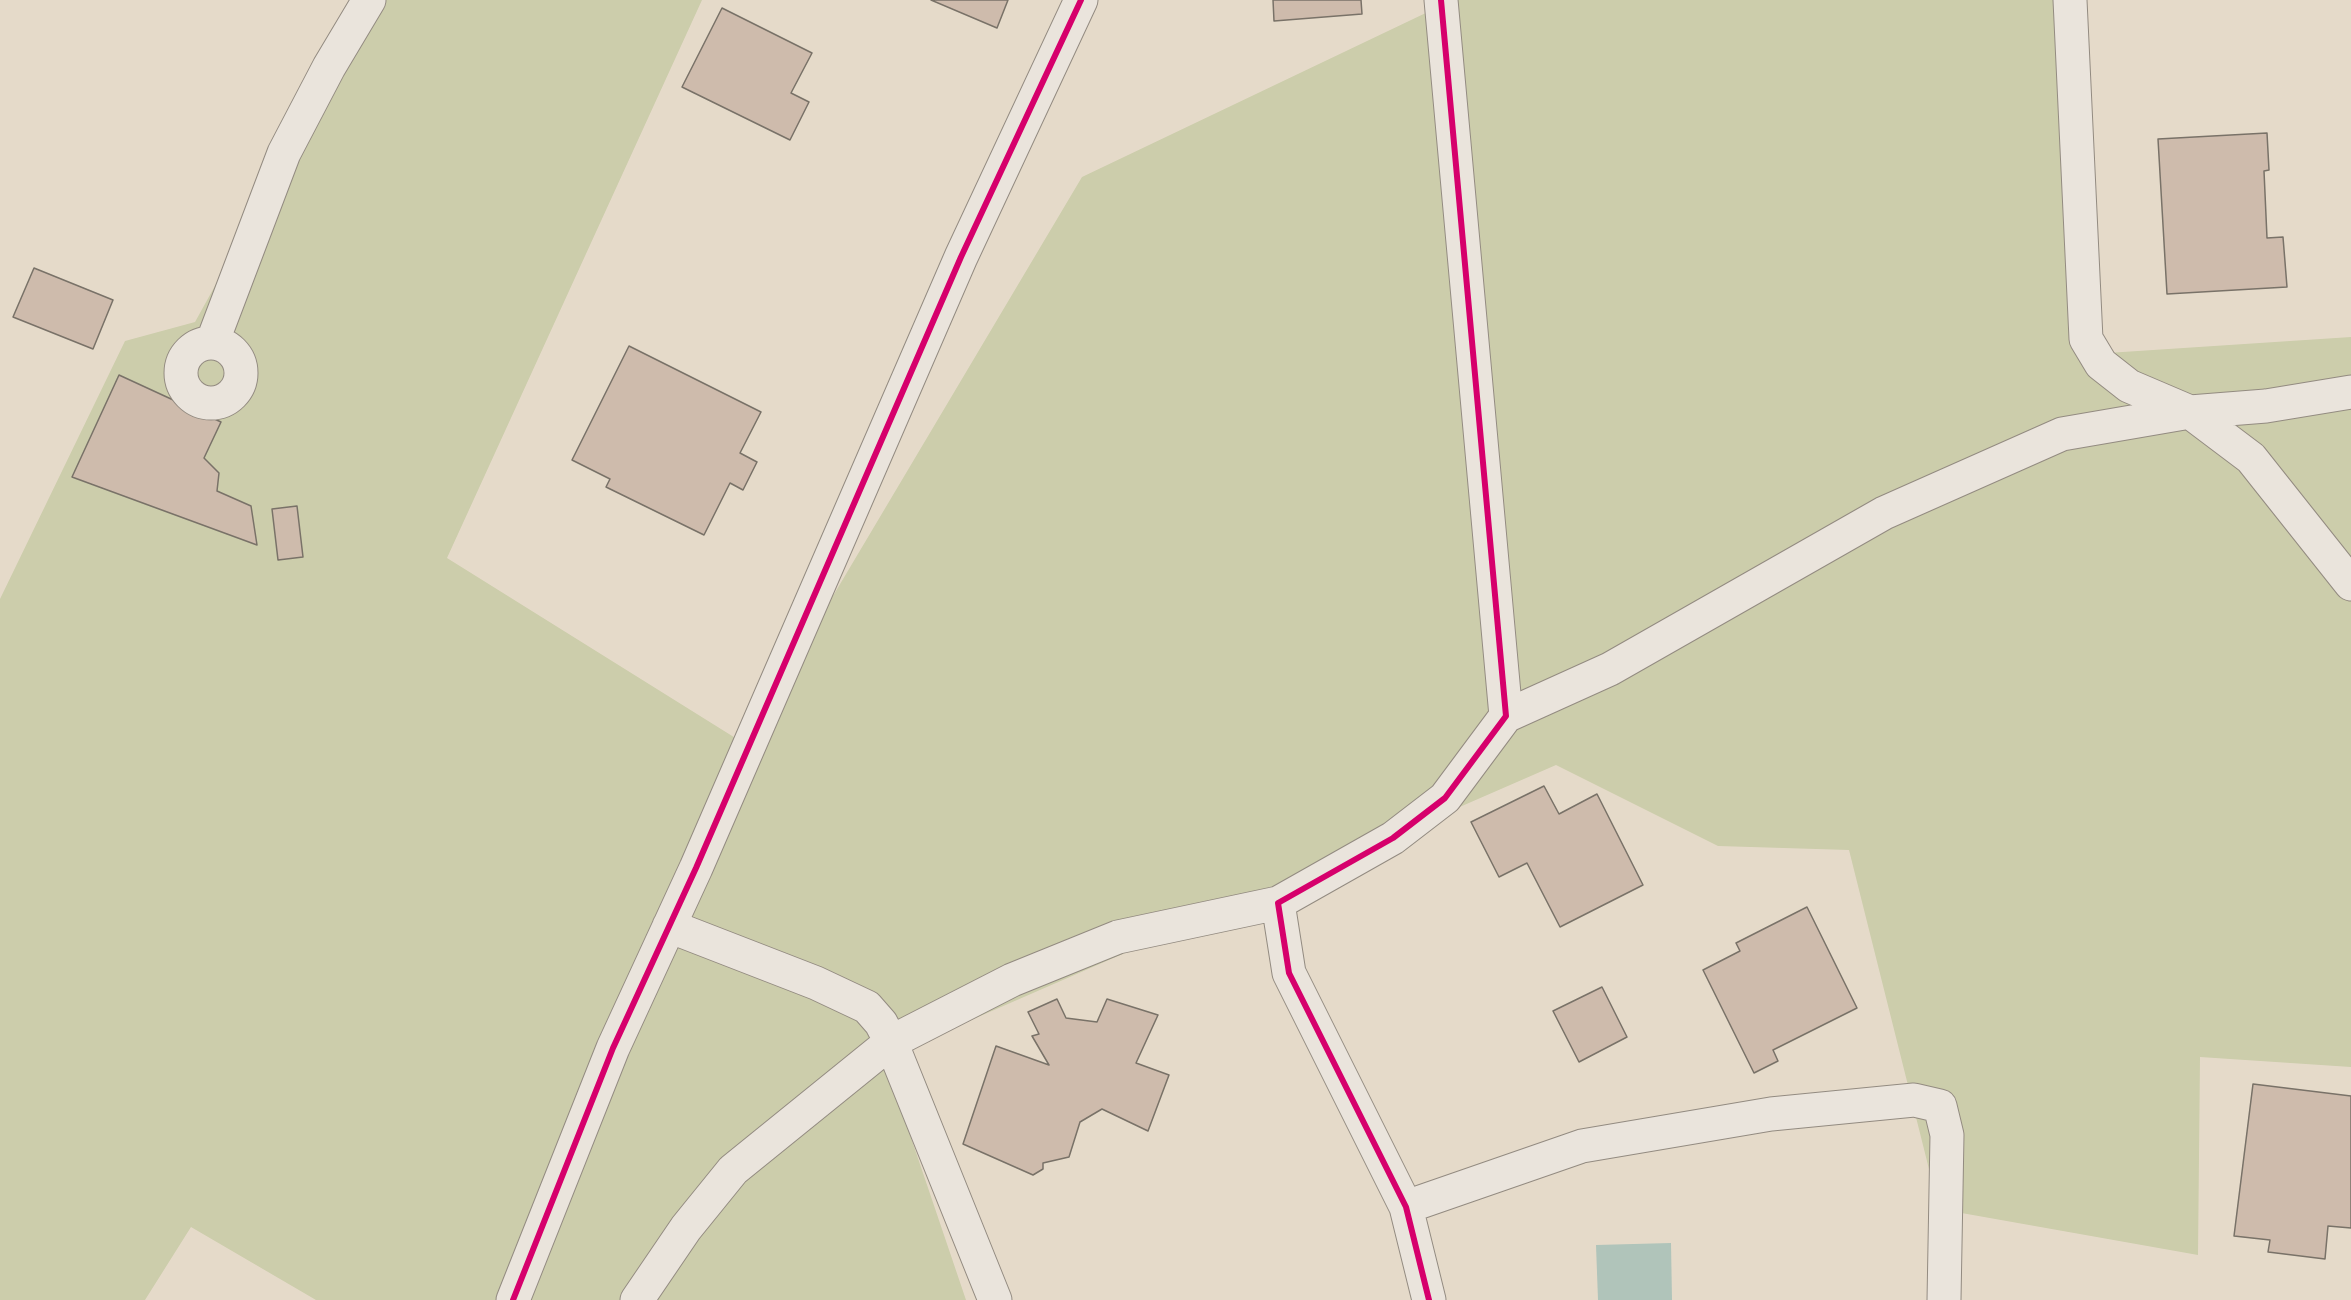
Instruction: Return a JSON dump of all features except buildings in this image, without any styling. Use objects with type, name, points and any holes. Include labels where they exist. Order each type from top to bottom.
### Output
[{"type":"street","points":[[212,343],[284,153],[329,67],[369,0]]},
{"type":"street","points":[[513,1300],[613,1048],[669,926],[961,257],[1082,0]]},
{"type":"street","points":[[1441,0],[1506,716]]},
{"type":"street","points":[[2070,0],[2086,339],[2102,364],[2129,386],[2190,412],[2251,458],[2325,548],[2351,584]]},
{"type":"street","points":[[637,1300],[686,1228],[733,1170],[891,1042],[1012,980],[1118,937],[1278,903],[1393,838],[1445,798],[1506,716],[1610,669],[1884,513],[2062,434],[2190,412],[2266,406],[2351,392]]},
{"type":"street","points":[[1278,903],[1289,973],[1406,1207],[1429,1300]]},
{"type":"street","points":[[669,926],[816,983],[867,1007],[881,1023],[891,1042],[995,1300]]},
{"type":"street","points":[[1406,1207],[1582,1146],[1771,1114],[1914,1100],[1940,1106],[1947,1135],[1944,1300]]},
{"type":"green space","points":[[373,0],[702,0],[447,558],[745,744],[1082,177],[1453,0],[2059,0],[2077,355],[2351,337],[2351,1067],[2200,1057],[2198,1255],[1939,1209],[1849,850],[1718,846],[1556,765],[884,1058],[966,1300],[316,1300],[191,1227],[145,1300],[0,1300],[0,599],[125,341],[195,322]]},
{"type":"shaded area","points":[[1671,1243],[1672,1300],[1598,1300],[1596,1245]]},
{"type":"cycle path","points":[[513,1300],[613,1048],[696,868],[961,257],[1081,0]]},
{"type":"cycle path","points":[[1429,1300],[1406,1207],[1289,973],[1278,903],[1393,838],[1445,798],[1506,716],[1441,0]]}]
